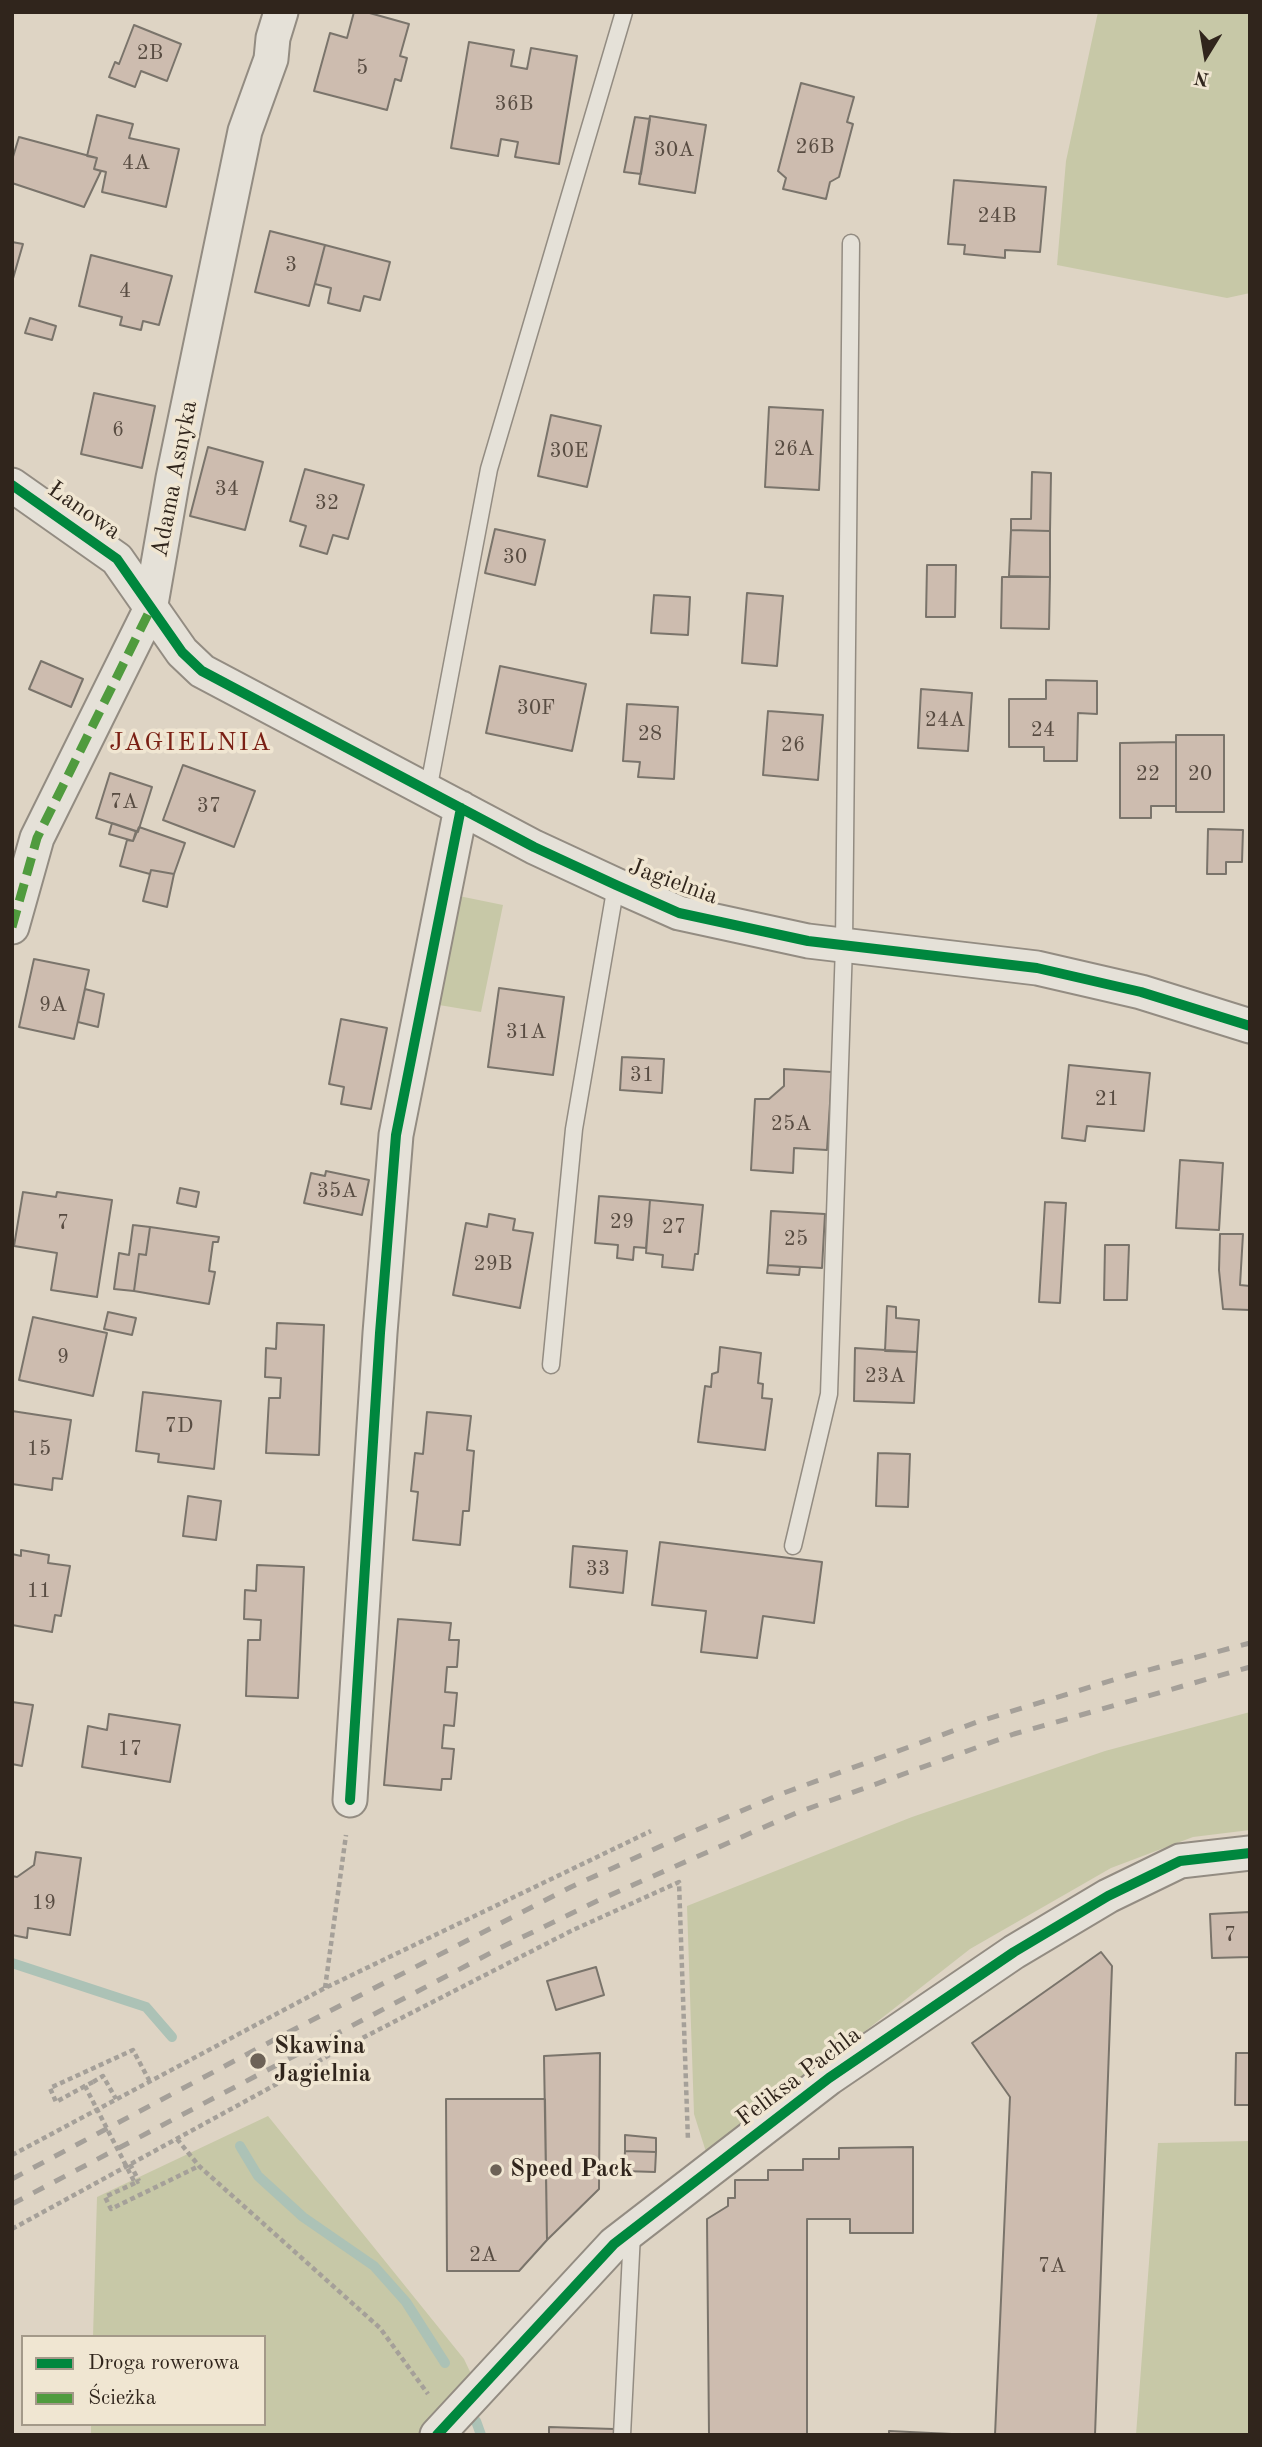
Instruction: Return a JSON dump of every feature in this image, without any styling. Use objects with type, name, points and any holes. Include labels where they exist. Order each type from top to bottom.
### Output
[{"type":"street","name":"Adama Asnyka","points":[[12,928],[37,838],[150,610],[173,478],[246,131],[271,58],[273,38],[281,12]]},
{"type":"street","name":"Łanowa","points":[[12,485],[117,559],[134,581],[150,610]]},
{"type":"street","name":"Jagielnia","points":[[150,610],[182,652],[202,671],[534,847],[679,913],[808,942],[1037,968],[1140,992],[1250,1026]]},
{"type":"street","points":[[350,1800],[380,1333],[396,1135],[461,808]]},
{"type":"street","name":"Feliksa Pachla","points":[[443,2429],[614,2244],[829,2078],[1025,1945],[1108,1896],[1180,1861],[1250,1853]]},
{"type":"lane","points":[[428,791],[489,470],[624,12]]},
{"type":"lane","points":[[793,1546],[829,1394],[844,945],[851,243]]},
{"type":"lane","points":[[551,1364],[574,1129],[616,885]]},
{"type":"lane","points":[[622,2435],[632,2231]]},
{"type":"path","points":[[325,1988],[350,1800]]},
{"type":"path","points":[[12,2155],[325,1988],[652,1831]]},
{"type":"path","points":[[12,2229],[457,1988],[679,1882],[690,2186]]},
{"type":"path","points":[[116,2099],[103,2077],[56,2102],[50,2088],[133,2050],[149,2080]]},
{"type":"path","points":[[85,2086],[137,2182]]},
{"type":"path","points":[[177,2139],[199,2166],[380,2328],[443,2429]]},
{"type":"path","points":[[130,2164],[137,2182]]},
{"type":"path","points":[[137,2182],[105,2197],[111,2208],[199,2166]]},
{"type":"green space","points":[[1098,12],[1250,12],[1250,293],[1227,298],[1057,265],[1066,161]]},
{"type":"green space","points":[[454,895],[503,905],[481,1012],[433,1004]]},
{"type":"green space","points":[[1250,1712],[1250,1830],[1193,1837],[1111,1868],[970,1949],[707,2155],[694,2114],[687,1906],[912,1817],[1105,1751]]},
{"type":"green space","points":[[268,2116],[464,2359],[473,2378],[420,2435],[91,2435],[91,2426],[266,2426],[266,2335],[93,2335],[97,2197]]},
{"type":"green space","points":[[1250,2141],[1250,2435],[1136,2435],[1158,2143]]},
{"type":"building","points":[[354,12],[366,12],[409,24],[400,56],[407,58],[401,81],[395,79],[387,110],[314,91],[330,33],[347,38]]},
{"type":"building","points":[[134,25],[181,44],[167,81],[141,71],[135,87],[109,77],[115,62],[119,64]]},
{"type":"building","points":[[469,42],[514,50],[511,66],[527,69],[531,48],[577,56],[559,164],[515,157],[518,142],[501,139],[498,156],[451,148]]},
{"type":"building","points":[[801,83],[854,97],[847,122],[853,124],[839,177],[830,182],[826,199],[783,189],[786,178],[778,171]]},
{"type":"building","points":[[97,115],[133,124],[129,138],[179,149],[166,207],[102,192],[106,172],[94,169],[97,158],[87,156]]},
{"type":"building","points":[[650,116],[706,125],[695,193],[639,184]]},
{"type":"building","points":[[635,117],[650,119],[641,174],[624,172]]},
{"type":"building","points":[[19,137],[97,158],[94,169],[101,171],[84,207],[12,183],[12,160]]},
{"type":"building","points":[[954,180],[1046,187],[1040,252],[1005,250],[1005,258],[964,254],[965,245],[948,244]]},
{"type":"building","points":[[270,231],[325,245],[309,306],[255,292]]},
{"type":"building","points":[[12,242],[23,244],[12,282]]},
{"type":"building","points":[[325,245],[390,262],[380,300],[364,296],[360,311],[328,303],[331,288],[315,284]]},
{"type":"building","points":[[91,255],[172,276],[159,325],[143,321],[141,330],[120,325],[122,317],[79,306]]},
{"type":"building","points":[[30,318],[56,326],[52,340],[25,333]]},
{"type":"building","points":[[94,393],[155,406],[142,468],[81,454]]},
{"type":"building","points":[[769,407],[823,410],[819,490],[765,487]]},
{"type":"building","points":[[551,415],[601,426],[587,487],[538,476]]},
{"type":"building","points":[[208,447],[263,462],[245,530],[190,516]]},
{"type":"building","points":[[305,469],[364,485],[348,539],[333,535],[327,554],[300,546],[306,526],[290,521]]},
{"type":"building","points":[[1032,472],[1051,473],[1050,531],[1011,530],[1011,519],[1031,519]]},
{"type":"building","points":[[495,529],[545,540],[535,585],[485,573]]},
{"type":"building","points":[[1011,530],[1050,531],[1050,577],[1009,576]]},
{"type":"building","points":[[927,565],[956,565],[955,617],[926,617]]},
{"type":"building","points":[[1002,577],[1050,577],[1049,629],[1001,628]]},
{"type":"building","points":[[747,593],[783,596],[777,666],[742,663]]},
{"type":"building","points":[[654,595],[690,597],[688,635],[651,633]]},
{"type":"building","points":[[41,661],[83,679],[71,707],[29,689]]},
{"type":"building","points":[[500,666],[586,684],[572,751],[486,733]]},
{"type":"building","points":[[1046,680],[1097,681],[1097,714],[1078,713],[1077,761],[1044,761],[1044,747],[1009,747],[1009,699],[1046,699]]},
{"type":"building","points":[[921,689],[972,693],[968,751],[918,748]]},
{"type":"building","points":[[627,704],[678,707],[674,779],[638,777],[640,762],[623,761]]},
{"type":"building","points":[[768,711],[823,715],[818,780],[763,775]]},
{"type":"building","points":[[1176,735],[1224,735],[1224,812],[1176,812]]},
{"type":"building","points":[[1176,742],[1176,806],[1151,806],[1151,818],[1120,818],[1120,743]]},
{"type":"building","points":[[183,765],[255,791],[234,847],[163,820]]},
{"type":"building","points":[[110,773],[152,787],[138,832],[96,818]]},
{"type":"building","points":[[112,823],[136,831],[133,841],[109,834]]},
{"type":"building","points":[[139,827],[185,843],[174,874],[151,870],[150,874],[120,866],[127,840],[133,841]]},
{"type":"building","points":[[1208,829],[1243,830],[1242,862],[1226,862],[1226,874],[1207,874]]},
{"type":"building","points":[[151,870],[174,874],[167,907],[143,901]]},
{"type":"building","points":[[34,959],[89,970],[74,1039],[19,1027]]},
{"type":"building","points":[[499,988],[564,997],[553,1075],[488,1067]]},
{"type":"building","points":[[85,989],[104,994],[98,1027],[78,1022]]},
{"type":"building","points":[[341,1019],[387,1028],[371,1109],[341,1104],[344,1087],[329,1084]]},
{"type":"building","points":[[622,1057],[664,1059],[662,1093],[620,1090]]},
{"type":"building","points":[[1069,1065],[1150,1073],[1144,1131],[1087,1126],[1085,1141],[1062,1138]]},
{"type":"building","points":[[784,1069],[832,1072],[827,1150],[794,1148],[793,1173],[751,1170],[755,1099],[769,1099],[784,1086]]},
{"type":"building","points":[[1180,1160],[1223,1163],[1219,1230],[1176,1228]]},
{"type":"building","points":[[326,1171],[369,1180],[362,1215],[304,1203],[311,1173],[325,1176]]},
{"type":"building","points":[[180,1188],[199,1192],[196,1207],[177,1203]]},
{"type":"building","points":[[23,1192],[56,1197],[57,1192],[112,1200],[97,1297],[51,1290],[57,1253],[14,1246]]},
{"type":"building","points":[[599,1196],[650,1200],[646,1248],[634,1247],[633,1260],[617,1258],[618,1245],[595,1243]]},
{"type":"building","points":[[650,1200],[703,1205],[698,1254],[695,1254],[693,1270],[662,1267],[663,1255],[646,1253]]},
{"type":"building","points":[[1045,1202],[1066,1203],[1060,1303],[1039,1302]]},
{"type":"building","points":[[771,1211],[825,1214],[822,1268],[768,1265]]},
{"type":"building","points":[[489,1214],[515,1219],[513,1230],[533,1233],[520,1308],[453,1295],[466,1223],[487,1227]]},
{"type":"building","points":[[133,1225],[150,1227],[146,1255],[139,1254],[134,1291],[114,1289],[119,1253],[129,1255]]},
{"type":"building","points":[[150,1227],[219,1237],[218,1242],[213,1242],[209,1271],[215,1272],[209,1304],[134,1291],[139,1254],[146,1255]]},
{"type":"building","points":[[1220,1234],[1243,1234],[1240,1285],[1250,1286],[1250,1310],[1223,1309],[1219,1270]]},
{"type":"building","points":[[1105,1245],[1129,1245],[1127,1300],[1104,1300]]},
{"type":"building","points":[[768,1265],[800,1267],[799,1275],[767,1273]]},
{"type":"building","points":[[887,1306],[896,1307],[896,1318],[919,1320],[917,1352],[885,1351]]},
{"type":"building","points":[[108,1312],[136,1318],[132,1335],[104,1329]]},
{"type":"building","points":[[33,1317],[107,1333],[93,1396],[19,1380]]},
{"type":"building","points":[[277,1323],[324,1325],[319,1455],[266,1453],[269,1398],[280,1398],[281,1378],[265,1377],[266,1348],[276,1349]]},
{"type":"building","points":[[720,1347],[761,1353],[758,1383],[763,1384],[762,1398],[772,1399],[765,1450],[698,1442],[705,1386],[711,1387],[712,1374],[718,1372]]},
{"type":"building","points":[[855,1348],[917,1352],[914,1403],[854,1401]]},
{"type":"building","points":[[143,1392],[221,1401],[214,1469],[158,1462],[159,1454],[136,1451]]},
{"type":"building","points":[[12,1411],[71,1420],[62,1479],[53,1478],[52,1490],[12,1484]]},
{"type":"building","points":[[427,1412],[471,1416],[467,1450],[474,1451],[469,1511],[463,1511],[460,1545],[413,1540],[418,1492],[411,1491],[415,1453],[423,1454]]},
{"type":"building","points":[[878,1453],[910,1454],[908,1507],[876,1506]]},
{"type":"building","points":[[188,1496],[221,1501],[216,1540],[183,1536]]},
{"type":"building","points":[[660,1542],[822,1562],[814,1623],[763,1616],[757,1658],[701,1652],[706,1611],[652,1605]]},
{"type":"building","points":[[573,1546],[627,1551],[623,1593],[570,1587]]},
{"type":"building","points":[[21,1550],[49,1555],[48,1563],[70,1566],[61,1616],[55,1615],[52,1632],[12,1625],[12,1554],[21,1556]]},
{"type":"building","points":[[257,1565],[304,1567],[298,1698],[246,1696],[248,1640],[260,1640],[261,1620],[244,1619],[245,1590],[256,1591]]},
{"type":"building","points":[[398,1619],[451,1623],[449,1640],[459,1640],[457,1667],[447,1667],[445,1692],[457,1693],[454,1726],[444,1725],[442,1748],[454,1749],[451,1779],[442,1779],[441,1790],[384,1785]]},
{"type":"building","points":[[12,1702],[33,1705],[22,1766],[12,1764]]},
{"type":"building","points":[[109,1714],[180,1725],[170,1782],[82,1767],[88,1726],[107,1730]]},
{"type":"building","points":[[36,1852],[81,1858],[70,1935],[28,1928],[27,1938],[12,1935],[12,1876],[17,1877],[34,1865]]},
{"type":"building","points":[[1250,1912],[1250,1957],[1212,1958],[1210,1914]]},
{"type":"building","points":[[1101,1952],[1112,1966],[1095,2435],[995,2435],[1010,2097],[972,2043]]},
{"type":"building","points":[[596,1967],[604,1995],[556,2010],[547,1981]]},
{"type":"building","points":[[600,2053],[599,2189],[547,2240],[544,2056]]},
{"type":"building","points":[[1236,2053],[1250,2053],[1250,2105],[1235,2105]]},
{"type":"building","name":"Speed Pack","points":[[446,2099],[545,2099],[547,2240],[519,2271],[447,2271]]},
{"type":"building","points":[[625,2135],[656,2138],[656,2152],[625,2151]]},
{"type":"building","points":[[913,2147],[913,2233],[850,2233],[850,2219],[807,2219],[807,2435],[709,2435],[707,2219],[728,2206],[728,2198],[735,2198],[735,2180],[768,2180],[768,2170],[803,2170],[803,2159],[839,2159],[839,2148]]},
{"type":"building","points":[[625,2151],[656,2152],[655,2172],[624,2171]]},
{"type":"building","points":[[549,2427],[614,2429],[614,2435],[549,2435]]},
{"type":"building","points":[[889,2431],[952,2434],[952,2435],[889,2435]]},
{"type":"waterway","points":[[12,1963],[146,2007],[172,2037]]},
{"type":"waterway","points":[[240,2146],[258,2176],[303,2217],[374,2266],[406,2302],[445,2363]]},
{"type":"waterway","points":[[476,2421],[481,2435]]},
{"type":"railway","points":[[12,2179],[571,1887],[692,1832],[781,1794],[977,1722],[1126,1676],[1250,1643]]},
{"type":"railway","points":[[12,2204],[500,1948],[599,1900],[796,1813],[1014,1734],[1250,1667]]},
{"type":"marked path","points":[[12,927],[37,838],[150,610]]},
{"type":"cycle path","points":[[12,485],[117,559],[182,652],[202,671],[534,847],[679,913],[808,941],[1037,968],[1141,992],[1250,1026]]},
{"type":"cycle path","points":[[350,1800],[380,1333],[396,1135],[461,808]]},
{"type":"cycle path","points":[[437,2435],[614,2244],[829,2078],[1014,1952],[1108,1896],[1180,1861],[1250,1853]]},
{"type":"place","name":"Skawina Jagielnia","points":[[258,2061]]},
{"type":"place","name":"Speed Pack","points":[[496,2170]]},
{"type":"district","name":"JAGIELNIA","points":[[191,743]]}]
